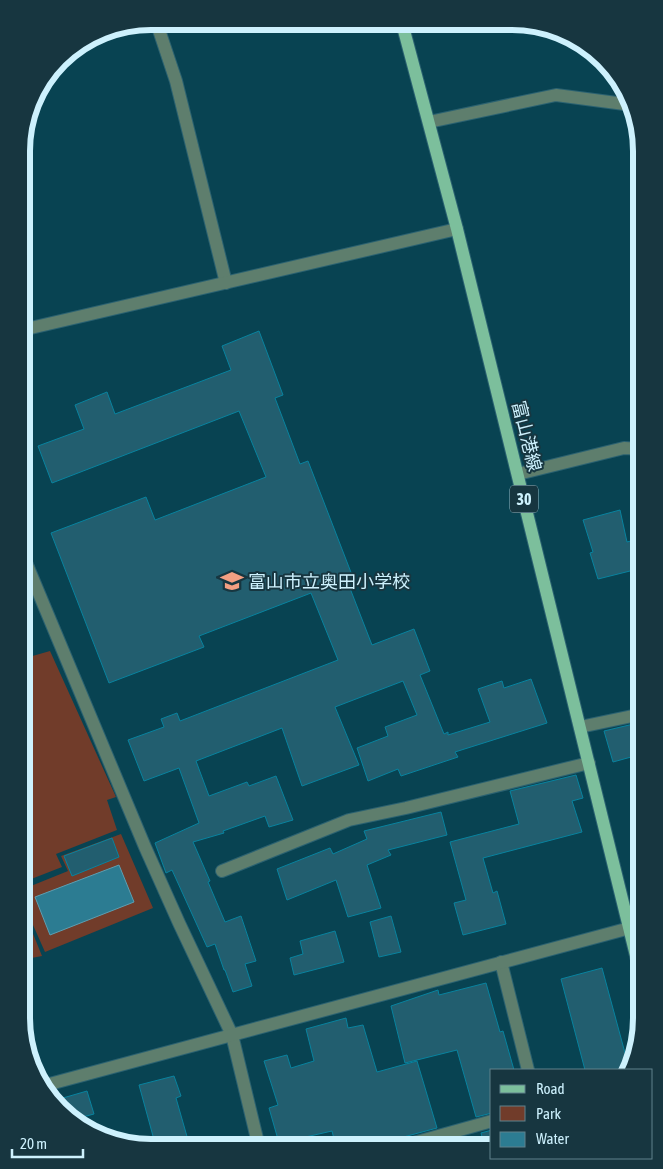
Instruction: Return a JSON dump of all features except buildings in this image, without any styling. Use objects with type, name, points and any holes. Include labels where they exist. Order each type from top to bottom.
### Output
[{"type":"main road","name":"富山港線","points":[[404,30],[457,229],[589,763],[633,916]]},
{"type":"street","points":[[159,30],[176,81],[226,283]]},
{"type":"street","points":[[429,122],[556,96],[624,104]]},
{"type":"street","points":[[30,328],[457,229]]},
{"type":"street","points":[[518,474],[624,448],[633,448]]},
{"type":"street","points":[[30,572],[145,847],[232,1034],[257,1139]]},
{"type":"street","points":[[580,727],[633,716]]},
{"type":"street","points":[[222,871],[349,820],[589,763]]},
{"type":"street","points":[[49,1084],[633,927]]},
{"type":"street","points":[[501,962],[528,1069]]},
{"type":"street","points":[[428,1139],[490,1122]]},
{"type":"green space","points":[[50,651],[116,797],[107,800],[117,830],[56,854],[62,867],[30,879],[30,657]]},
{"type":"green space","points":[[121,834],[153,908],[45,952],[30,918],[30,886],[68,871],[61,856]]},
{"type":"green space","points":[[30,926],[42,956],[30,958]]},
{"type":"water","points":[[119,865],[134,902],[50,935],[35,897]]},
{"type":"place","name":"富山市立奥田小学校","points":[[232,581]]}]
